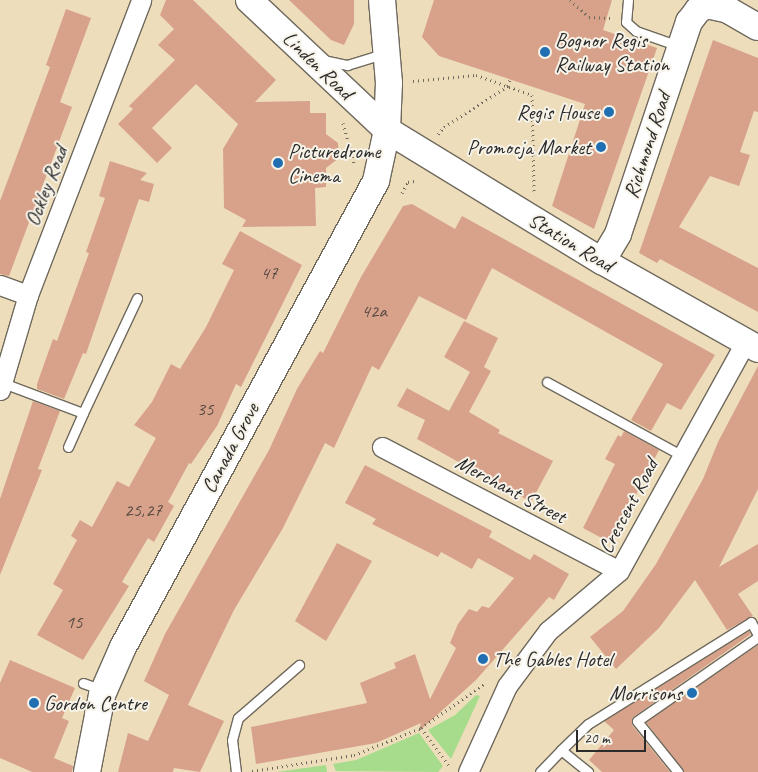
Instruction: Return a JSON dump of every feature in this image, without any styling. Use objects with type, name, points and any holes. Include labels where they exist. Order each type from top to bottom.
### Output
[{"type":"street","name":"Ockley Road","points":[[1,387],[28,295],[141,0]]},
{"type":"street","name":"Linden Road","points":[[249,0],[387,130]]},
{"type":"street","name":"Canada Grove","points":[[87,772],[94,687],[156,585],[376,180],[387,130],[389,82],[382,0]]},
{"type":"street","points":[[705,3],[728,10],[758,27]]},
{"type":"street","name":"Richmond Road","points":[[602,260],[618,234],[689,22],[705,3]]},
{"type":"street","name":"Station Road","points":[[387,130],[602,260],[752,346]]},
{"type":"street","points":[[0,285],[28,295]]},
{"type":"street","name":"Crescent Road","points":[[468,772],[507,686],[548,630],[619,571],[681,455],[752,346]]},
{"type":"street","name":"Merchant Street","points":[[382,447],[619,571]]},
{"type":"lane","points":[[628,0],[626,22],[638,33],[680,46]]},
{"type":"lane","points":[[311,58],[346,65],[374,57],[386,47]]},
{"type":"lane","points":[[68,448],[137,298]]},
{"type":"lane","points":[[547,382],[681,455]]},
{"type":"lane","points":[[1,387],[83,413]]},
{"type":"lane","points":[[540,772],[588,724],[751,622],[758,636],[637,721],[678,772]]},
{"type":"lane","points":[[236,772],[232,740],[238,718],[298,665]]},
{"type":"lane","points":[[561,750],[588,772]]},
{"type":"path","points":[[570,0],[589,17],[626,17]]},
{"type":"path","points":[[408,82],[476,75],[532,95],[534,193],[539,200]]},
{"type":"path","points":[[437,136],[444,127],[508,86],[510,79]]},
{"type":"path","points":[[342,120],[355,166]]},
{"type":"path","points":[[402,193],[408,182],[415,181]]},
{"type":"path","points":[[246,772],[354,755],[421,728],[484,683],[507,686]]},
{"type":"path","points":[[421,728],[452,772]]},
{"type":"green space","points":[[476,695],[480,696],[451,759],[428,730],[455,715]]},
{"type":"green space","points":[[419,733],[443,766],[438,772],[336,771],[333,764],[356,760]]},
{"type":"green space","points":[[326,765],[327,772],[277,772]]},
{"type":"building","points":[[166,0],[193,0],[276,80],[255,102],[310,101],[310,113],[326,113],[326,134],[338,143],[339,158],[326,168],[326,187],[315,188],[316,226],[242,227],[246,220],[224,208],[223,149],[238,124],[196,84],[152,128],[172,148],[157,163],[118,124],[133,109],[129,106],[175,60],[158,45],[174,29],[160,15]]},
{"type":"building","points":[[289,0],[354,0],[354,24],[344,45],[331,40]]},
{"type":"building","name":"Bognor Regis Railway Station","points":[[434,0],[612,0],[603,30],[657,48],[594,229],[552,206],[585,104],[439,56],[422,37]]},
{"type":"building","points":[[66,9],[91,18],[60,102],[72,107],[9,276],[0,274],[0,201],[50,67],[46,65]]},
{"type":"building","points":[[713,40],[758,58],[758,112],[754,111],[740,152],[750,155],[739,186],[710,176],[679,227],[758,268],[758,312],[660,259],[657,263],[639,253]]},
{"type":"building","points":[[110,161],[147,173],[140,180],[154,184],[149,202],[139,199],[86,354],[83,353],[64,399],[37,389],[37,384],[53,339],[57,341],[89,253],[86,252],[105,198],[99,196]]},
{"type":"building","points":[[412,204],[455,229],[462,216],[715,355],[681,410],[667,403],[651,431],[631,420],[663,364],[492,268],[466,320],[419,296],[379,370],[372,366],[334,448],[325,443],[283,528],[234,610],[188,705],[224,721],[200,772],[174,768],[173,772],[118,772],[128,733],[148,741],[169,695],[144,681],[165,634],[269,450],[297,389],[320,351],[323,353],[361,277],[403,206]]},
{"type":"building","points":[[240,231],[302,265],[241,387],[236,384],[217,426],[191,464],[189,463],[168,502],[174,506],[154,542],[148,538],[122,582],[129,586],[83,660],[37,635],[63,590],[53,584],[77,540],[71,536],[80,520],[92,527],[117,481],[129,487],[156,438],[134,425],[152,402],[171,364],[180,369],[206,327],[234,270],[222,264]]},
{"type":"building","points":[[464,321],[498,338],[484,367],[491,371],[469,412],[500,430],[498,433],[553,461],[531,502],[417,439],[425,420],[397,406],[407,388],[449,411],[470,372],[444,357]]},
{"type":"building","points":[[758,366],[758,489],[719,567],[758,544],[758,581],[738,594],[753,616],[727,630],[695,580],[659,628],[616,669],[590,637],[623,611],[656,564],[703,479],[718,442]]},
{"type":"building","points":[[33,401],[60,411],[38,469],[42,470],[0,575],[0,499]]},
{"type":"building","points":[[624,431],[659,450],[611,543],[583,528],[615,464],[605,459],[618,435],[621,437]]},
{"type":"building","points":[[365,465],[492,531],[489,537],[530,560],[534,554],[569,574],[554,600],[549,597],[476,680],[418,732],[421,723],[376,743],[256,764],[251,727],[367,703],[360,683],[396,668],[394,663],[415,654],[430,699],[456,648],[450,643],[458,624],[469,609],[477,612],[482,606],[489,608],[514,578],[478,558],[472,569],[441,552],[438,557],[372,524],[376,519],[345,503]]},
{"type":"building","points":[[337,543],[372,561],[326,641],[295,621]]},
{"type":"building","points":[[749,631],[751,634],[632,718],[632,725],[670,772],[602,772],[589,760],[614,730],[604,721]]},
{"type":"building","points":[[758,645],[758,772],[684,772],[646,722]]},
{"type":"building","name":"Gordon Centre","points":[[10,660],[75,688],[62,718],[69,721],[54,758],[73,766],[72,772],[32,772],[0,758],[0,683]]},
{"type":"place","name":"Bognor Regis Railway Station","points":[[545,52]]},
{"type":"place","name":"Regis House","points":[[609,112]]},
{"type":"place","name":"Promocja Market","points":[[601,147]]},
{"type":"place","name":"Picturedrome Cinema","points":[[278,163]]},
{"type":"place","name":"The Gables Hotel","points":[[483,659]]},
{"type":"place","name":"Morrisons","points":[[692,693]]},
{"type":"place","name":"Gordon Centre","points":[[34,703]]}]
